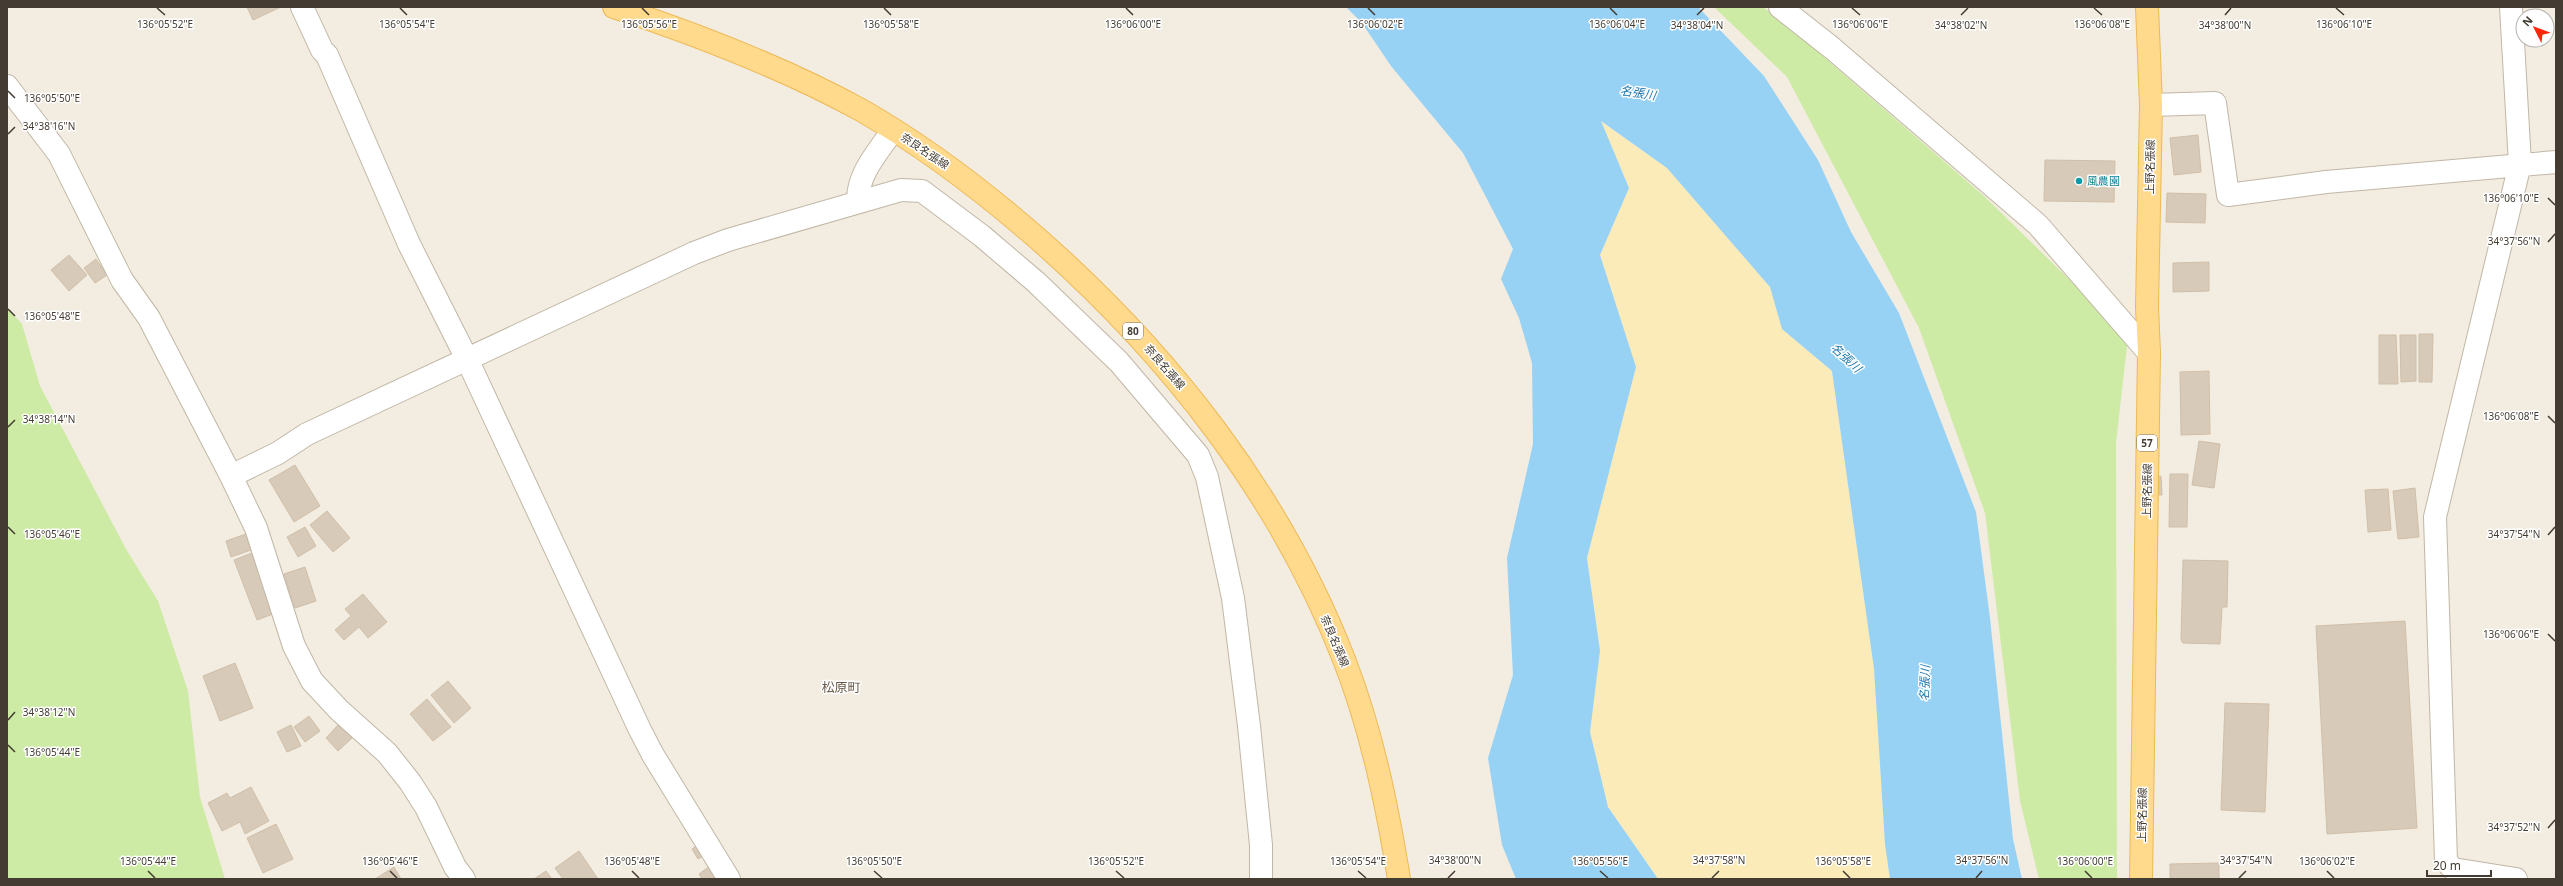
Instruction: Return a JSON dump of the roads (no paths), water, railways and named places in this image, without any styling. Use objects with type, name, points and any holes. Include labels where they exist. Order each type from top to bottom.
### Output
[{"type":"main road","name":"奈良名張線","points":[[614,7],[710,40],[768,64],[860,110],[893,130],[963,177],[1063,262],[1154,353],[1231,450],[1304,574],[1345,661],[1370,737],[1382,782],[1399,879]]},
{"type":"main road","name":"上野名張線","points":[[2141,879],[2149,353],[2147,307],[2151,105],[2147,7]]},
{"type":"street","points":[[302,7],[322,50],[327,55],[409,244],[467,359],[640,730],[653,755],[729,879]]},
{"type":"street","points":[[1780,7],[1832,48],[2038,225],[2149,353]]},
{"type":"street","points":[[2511,7],[2520,164],[2435,517],[2441,665],[2444,872],[2453,869],[2516,879]]},
{"type":"street","points":[[7,86],[58,154],[122,280],[149,318],[231,476],[256,528],[294,646],[312,681],[339,710],[387,753],[410,782],[426,807],[455,867],[464,879]]},
{"type":"street","points":[[2151,105],[2215,103],[2228,195],[2326,182],[2556,162]]},
{"type":"street","points":[[858,202],[858,189],[861,178],[893,130]]},
{"type":"street","points":[[231,476],[278,453],[307,434],[714,245],[901,190],[922,191],[982,236],[1036,282],[1119,362],[1198,455],[1207,477],[1232,598],[1250,734],[1261,845],[1261,879]]},
{"type":"water","name":"名張川","points":[[1346,7],[1698,7],[1764,76],[1818,160],[1851,232],[1899,313],[1976,512],[1990,618],[2013,839],[2022,879],[1890,879],[1885,844],[1874,669],[1832,371],[1782,329],[1770,287],[1667,168],[1601,121],[1629,188],[1600,255],[1636,367],[1587,558],[1600,651],[1590,732],[1608,807],[1658,879],[1516,879],[1502,845],[1488,758],[1513,675],[1507,558],[1533,444],[1532,363],[1519,318],[1501,279],[1513,249],[1463,153],[1391,66],[1362,23]]},
{"type":"place","name":"風農園","points":[[2079,181]]},
{"type":"district","name":"松原町","points":[[841,687]]}]
